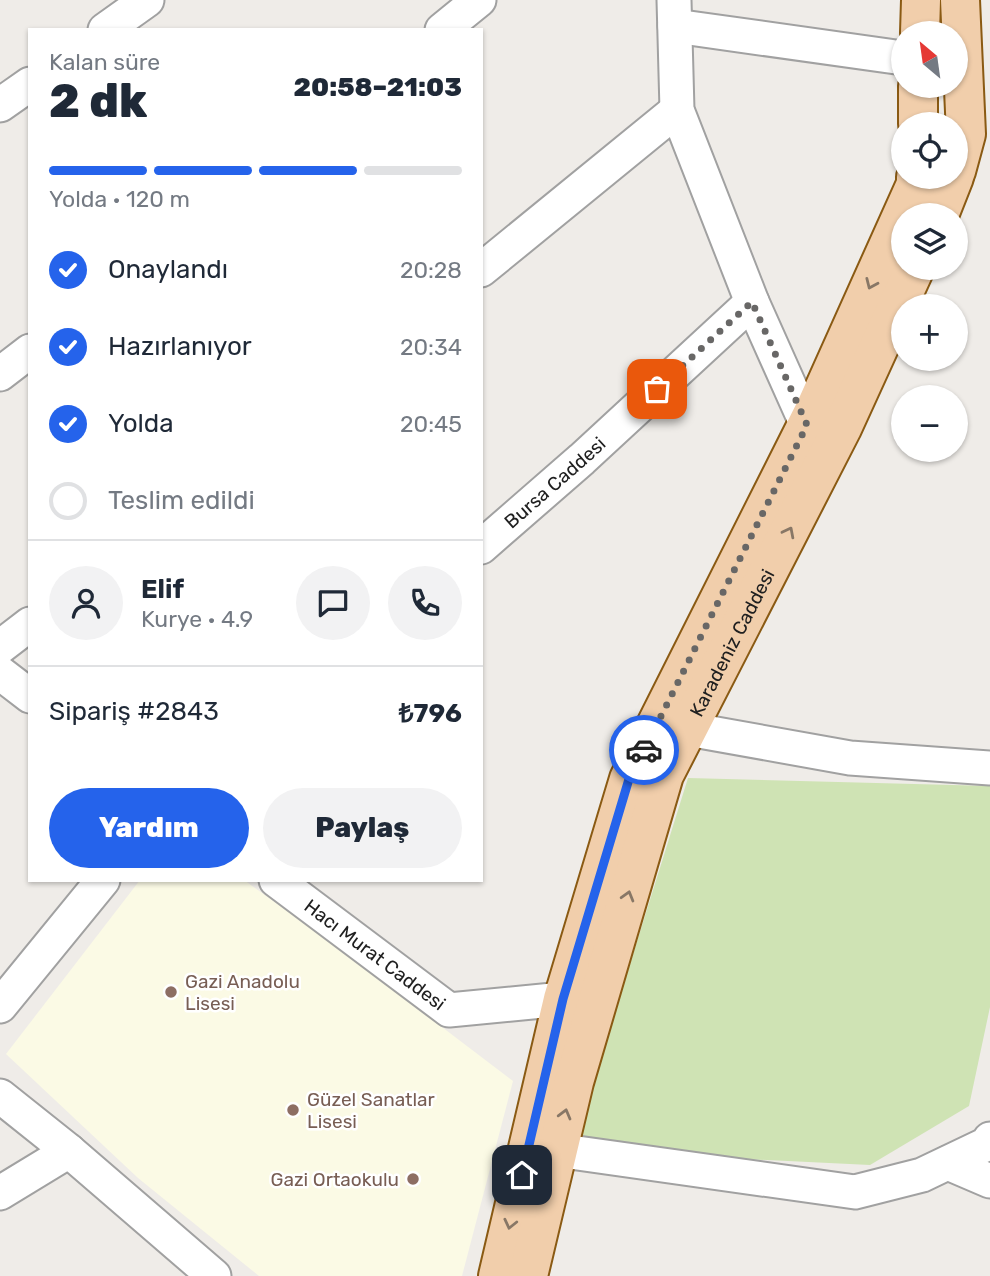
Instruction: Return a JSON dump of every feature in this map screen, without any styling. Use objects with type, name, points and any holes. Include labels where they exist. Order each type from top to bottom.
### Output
[{"type":"main road","points":[[920,21],[921,0]]},
{"type":"main road","points":[[960,0],[978,135],[968,151]]},
{"type":"main road","name":"Karadeniz Caddesi","points":[[498,1276],[563,999],[629,779],[807,425],[914,189]]},
{"type":"main road","name":"Karadeniz Caddesi","points":[[528,1276],[556,1150],[578,1068],[664,775],[842,428],[910,280]]},
{"type":"street","points":[[108,28],[147,0]]},
{"type":"street","points":[[444,28],[479,0]]},
{"type":"street","points":[[807,425],[752,302],[677,110],[674,13],[891,56]]},
{"type":"street","points":[[0,105],[28,85]]},
{"type":"street","points":[[483,268],[677,110]]},
{"type":"street","name":"Bursa Caddesi","points":[[483,545],[582,459],[752,302]]},
{"type":"street","points":[[0,374],[28,353]]},
{"type":"street","points":[[0,647],[28,626]]},
{"type":"street","points":[[0,673],[28,694]]},
{"type":"street","points":[[688,729],[850,758],[990,768]]},
{"type":"street","points":[[0,1006],[101,882]]},
{"type":"street","name":"Hacı Murat Caddesi","points":[[279,882],[449,1010],[563,999]]},
{"type":"street","points":[[0,1096],[69,1151],[214,1276]]},
{"type":"street","points":[[556,1150],[855,1192],[922,1175],[986,1144],[990,1139]]},
{"type":"street","points":[[0,1193],[69,1151]]},
{"type":"street","points":[[947,1163],[990,1181]]},
{"type":"shaded area","points":[[138,882],[247,882],[513,1081],[462,1276],[259,1276],[138,1178],[6,1054]]},
{"type":"green space","points":[[688,778],[990,786],[990,1007],[969,1106],[870,1165],[703,1157],[576,1137]]},
{"type":"way so far","points":[[644,750],[807,425],[752,302],[657,389]]},
{"type":"place","name":"Gazi Anadolu Lisesi","points":[[171,992]]},
{"type":"place","name":"Güzel Sanatlar Lisesi","points":[[293,1110]]},
{"type":"place","name":"Gazi Ortaokulu","points":[[413,1179]]},
{"type":"route","points":[[522,1175],[563,999],[629,779],[644,750]]}]
